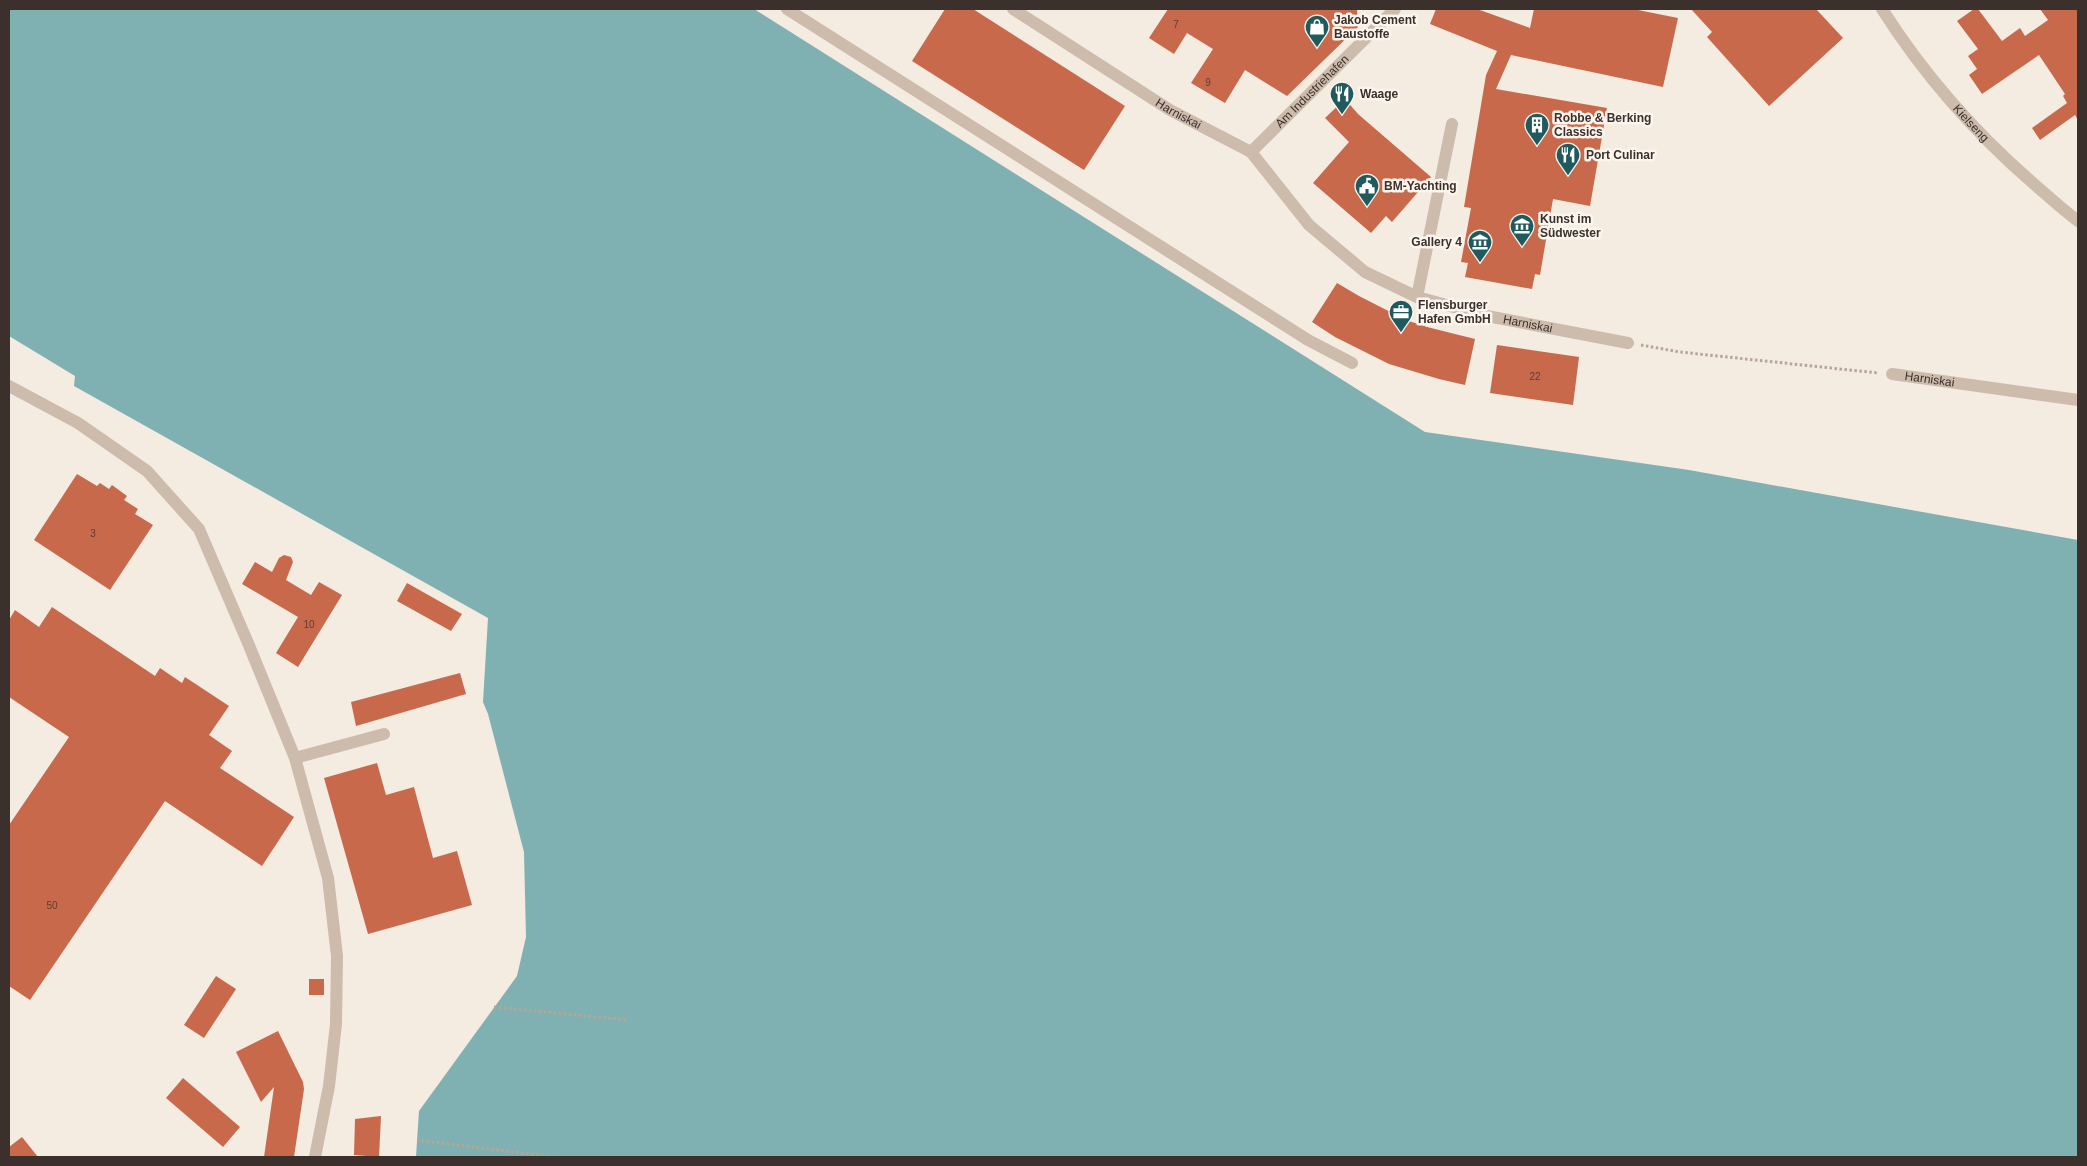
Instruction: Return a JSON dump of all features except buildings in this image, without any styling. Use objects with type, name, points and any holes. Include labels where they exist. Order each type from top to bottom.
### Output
[{"type":"street","points":[[787,9],[805,14],[1308,340],[1352,363]]},
{"type":"street","name":"Harniskai","points":[[1014,9],[1170,110],[1251,152],[1309,225],[1364,272],[1417,297],[1486,316],[1628,343]]},
{"type":"street","name":"Am Industriehafen","points":[[1251,152],[1395,9]]},
{"type":"street","name":"Kielseng","points":[[1882,9],[1919,62],[1964,118],[2002,156],[2078,221]]},
{"type":"street","points":[[1417,297],[1452,124]]},
{"type":"street","name":"Harniskai","points":[[1892,374],[2078,400]]},
{"type":"street","points":[[9,386],[78,423],[147,471],[199,529],[296,758],[328,878],[337,956],[336,1024],[329,1086],[315,1157]]},
{"type":"street","points":[[296,758],[384,734]]},
{"type":"path","name":"Harniskai","points":[[1628,343],[1680,352],[1892,374]]},
{"type":"path","points":[[494,1007],[628,1020]]},
{"type":"path","points":[[417,1140],[554,1157]]},
{"type":"water","points":[[9,9],[754,9],[1425,432],[1689,470],[2078,540],[2078,1157],[416,1157],[419,1111],[517,976],[526,937],[524,852],[488,714],[483,702],[488,618],[74,386],[75,376],[9,336]]},
{"type":"place","name":"Jakob Cement Baustoffe","points":[[1317,48]]},
{"type":"place","name":"Waage","points":[[1342,115]]},
{"type":"place","name":"Robbe & Berking Classics","points":[[1537,146]]},
{"type":"place","name":"Port Culinar","points":[[1568,176]]},
{"type":"place","name":"BM-Yachting","points":[[1367,207]]},
{"type":"place","name":"Kunst im Südwester","points":[[1522,247]]},
{"type":"place","name":"Gallery 4","points":[[1480,263]]},
{"type":"place","name":"Flensburger Hafen GmbH","points":[[1401,333]]}]
